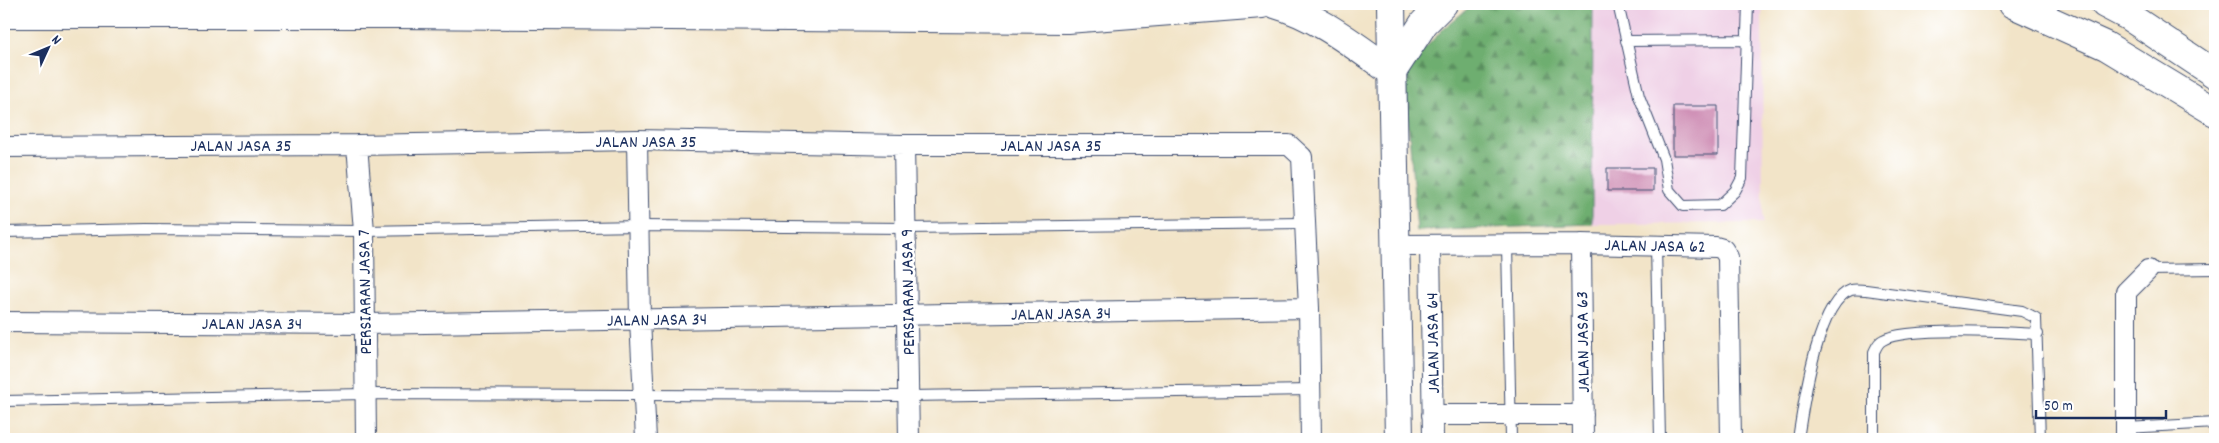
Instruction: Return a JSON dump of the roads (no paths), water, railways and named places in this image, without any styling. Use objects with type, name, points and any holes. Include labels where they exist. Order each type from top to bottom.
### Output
[{"type":"main road","points":[[918,17],[1001,4]]},
{"type":"main road","points":[[4,14],[407,14],[1067,19],[1262,4]]},
{"type":"main road","points":[[1275,4],[1292,9],[1322,25],[1392,72]]},
{"type":"main road","points":[[1391,4],[1399,439]]},
{"type":"main road","points":[[1392,72],[1424,23],[1443,4]]},
{"type":"main road","points":[[2013,4],[2106,46],[2215,112]]},
{"type":"main road","points":[[2105,4],[2128,16],[2215,74]]},
{"type":"street","name":"JALAN JASA 35","points":[[4,147],[357,145],[637,140],[904,144],[1289,145],[1302,157],[1304,223]]},
{"type":"street","points":[[637,140],[640,226],[640,320],[646,439]]},
{"type":"street","name":"PERSIARAN JASA 9","points":[[904,144],[909,439]]},
{"type":"street","name":"PERSIARAN JASA 7","points":[[357,145],[364,230],[366,439]]},
{"type":"street","points":[[1304,223],[1312,390],[1311,439]]},
{"type":"street","name":"JALAN JASA 62","points":[[1394,245],[1582,244],[1716,247],[1723,249],[1728,257],[1731,439]]},
{"type":"street","name":"JALAN JASA 63","points":[[1582,244],[1584,439]]},
{"type":"street","name":"JALAN JASA 64","points":[[1430,246],[1433,439]]},
{"type":"street","points":[[2126,434],[2126,292],[2148,270]]},
{"type":"street","name":"JALAN JASA 34","points":[[4,322],[365,324],[1309,308]]},
{"type":"street","points":[[1432,415],[1583,415]]},
{"type":"lane","points":[[1618,4],[1639,96],[1664,159],[1669,190],[1683,206],[1720,206],[1735,191],[1742,178],[1748,4]]},
{"type":"lane","points":[[1626,41],[1747,40]]},
{"type":"lane","points":[[4,232],[640,226],[906,228],[1304,223]]},
{"type":"lane","points":[[1507,244],[1511,439]]},
{"type":"lane","points":[[1656,245],[1660,439]]},
{"type":"lane","points":[[2148,270],[2215,269]]},
{"type":"lane","points":[[1798,439],[1810,370],[1818,338],[1839,299],[1851,290],[1866,290],[2022,311],[2036,318],[2040,439]]},
{"type":"lane","points":[[1874,439],[1874,352],[1880,340],[1929,332],[2038,334]]},
{"type":"lane","points":[[4,401],[365,394],[908,396],[1312,390]]},
{"type":"lane","points":[[2126,434],[2215,423]]}]
